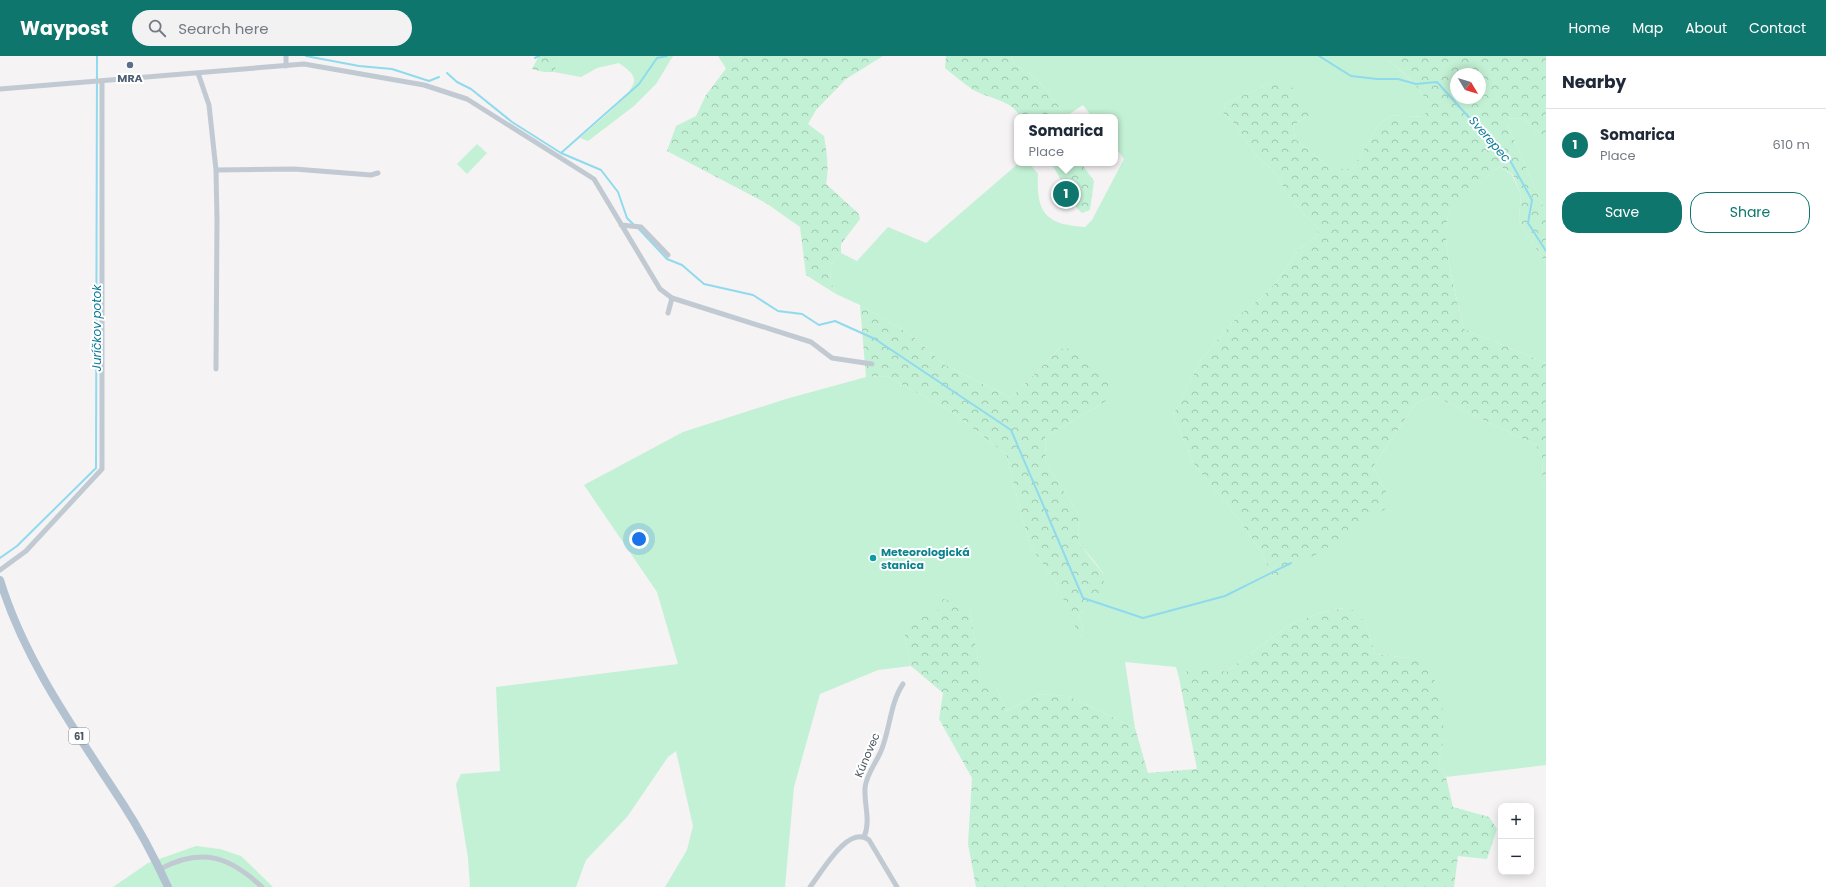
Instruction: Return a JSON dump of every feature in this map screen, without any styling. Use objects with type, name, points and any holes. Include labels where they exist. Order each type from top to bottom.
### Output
[{"type":"main road","name":"61","points":[[0,580],[12,616],[53,694],[124,805],[160,869],[168,887]]},
{"type":"street","points":[[286,56],[286,66]]},
{"type":"street","points":[[0,89],[304,64],[424,86],[467,99],[594,180],[660,289],[672,298],[811,342],[832,358],[872,364]]},
{"type":"street","points":[[198,73],[208,105],[216,170],[216,369]]},
{"type":"street","points":[[0,570],[26,551],[102,469],[101,81]]},
{"type":"street","points":[[216,170],[294,169],[371,174],[378,173]]},
{"type":"street","points":[[621,225],[641,227],[668,255]]},
{"type":"street","points":[[668,313],[672,298]]},
{"type":"street","name":"Kúnovec","points":[[864,836],[867,828],[865,787],[867,778],[881,752],[889,728],[896,698],[903,684]]},
{"type":"street","points":[[810,887],[844,842],[853,837],[864,836],[873,846],[897,887]]},
{"type":"street","points":[[160,869],[194,856],[207,856],[233,865],[262,887]]},
{"type":"green space","points":[[539,56],[561,56],[554,72],[544,72],[532,69]]},
{"type":"green space","points":[[561,56],[673,56],[656,84],[634,106],[588,141],[580,138],[621,101],[633,85],[634,79],[632,74],[619,63],[597,68],[581,77],[554,72]]},
{"type":"green space","points":[[718,56],[742,56],[731,62],[727,70]]},
{"type":"green space","points":[[742,56],[883,56],[846,79],[816,110],[808,124],[824,136],[827,160],[826,184],[859,214],[860,219],[841,244],[841,253],[831,264],[830,280],[836,294],[806,275],[800,227],[766,203],[667,151],[676,126],[696,116],[706,95],[731,62]]},
{"type":"green space","points":[[946,56],[1012,56],[1014,64],[1030,74],[1044,87],[1063,114],[1018,114],[1011,106],[972,89],[945,68]]},
{"type":"green space","points":[[1012,56],[1382,56],[1403,72],[1427,100],[1432,107],[1423,117],[1391,115],[1379,125],[1352,169],[1331,169],[1295,139],[1293,125],[1310,115],[1271,83],[1226,103],[1223,113],[1236,125],[1241,135],[1259,158],[1277,175],[1285,191],[1317,227],[1318,235],[1298,250],[1280,278],[1261,298],[1238,316],[1202,358],[1173,415],[1195,466],[1228,505],[1260,550],[1274,578],[1387,493],[1373,467],[1415,404],[1434,396],[1536,445],[1543,460],[1542,481],[1546,488],[1546,765],[1446,777],[1438,762],[1444,740],[1410,658],[1375,654],[1366,624],[1343,608],[1320,613],[1289,625],[1226,672],[1195,665],[1179,678],[1176,667],[1125,662],[1135,728],[1068,696],[1040,694],[1007,711],[996,687],[981,679],[970,612],[921,617],[905,637],[911,666],[878,670],[820,694],[794,787],[785,887],[665,887],[687,850],[693,826],[676,751],[668,757],[627,817],[586,860],[576,887],[470,887],[468,858],[456,784],[461,774],[500,771],[496,687],[678,664],[657,592],[584,485],[683,432],[786,399],[866,377],[886,376],[949,410],[1006,454],[1030,546],[1057,584],[1081,637],[1084,632],[1079,615],[1105,576],[1078,542],[1079,515],[1046,463],[1045,437],[1105,402],[1059,349],[1011,398],[945,365],[910,334],[860,305],[836,294],[830,280],[831,264],[841,253],[857,261],[888,227],[926,243],[1016,166],[1031,166],[1038,174],[1041,207],[1052,219],[1071,226],[1085,227],[1092,220],[1124,159],[1118,151],[1118,114],[1090,114],[1083,105],[1070,114],[1063,114],[1044,87],[1030,74],[1014,64]]},
{"type":"green space","points":[[1382,56],[1546,56],[1546,140],[1523,118],[1505,119],[1546,213],[1546,264],[1519,221],[1521,195],[1513,175],[1500,166],[1471,190],[1451,212],[1448,217],[1446,228],[1446,241],[1454,289],[1464,329],[1546,363],[1546,488],[1542,481],[1543,460],[1536,445],[1434,396],[1415,404],[1373,467],[1387,493],[1388,507],[1324,550],[1274,578],[1260,550],[1228,505],[1195,466],[1173,415],[1202,358],[1238,316],[1261,298],[1280,278],[1298,250],[1318,235],[1317,227],[1285,191],[1277,175],[1259,158],[1241,135],[1236,125],[1223,113],[1226,103],[1271,83],[1291,86],[1310,107],[1310,115],[1293,125],[1295,139],[1331,169],[1352,169],[1379,125],[1391,115],[1422,117],[1431,107],[1410,79]]},
{"type":"green space","points":[[1523,118],[1546,140],[1546,213],[1505,119]]},
{"type":"green space","points":[[477,144],[487,153],[467,174],[457,164]]},
{"type":"green space","points":[[1052,166],[1083,166],[1094,181],[1090,210],[1082,213],[1078,209]]},
{"type":"green space","points":[[1500,166],[1512,175],[1521,195],[1519,221],[1546,264],[1546,363],[1464,329],[1454,288],[1446,241],[1448,217],[1463,198]]},
{"type":"green space","points":[[860,305],[910,334],[945,365],[1011,398],[1059,349],[1079,348],[1116,384],[1105,402],[1045,437],[1046,463],[1079,515],[1078,542],[1105,576],[1102,591],[1079,615],[1084,632],[1080,638],[1057,584],[1030,546],[1006,454],[949,410],[886,376],[866,377]]},
{"type":"green space","points":[[943,599],[959,604],[970,612],[981,678],[996,687],[1007,711],[1040,694],[1068,696],[1135,728],[1148,773],[1197,769],[1179,678],[1195,664],[1226,672],[1289,625],[1320,613],[1344,608],[1356,611],[1366,624],[1375,654],[1410,658],[1430,668],[1442,700],[1444,740],[1438,762],[1446,777],[1453,807],[1489,817],[1497,829],[1487,859],[1458,856],[1454,887],[976,887],[968,844],[972,778],[939,719],[943,693],[911,666],[905,637],[905,625],[921,617],[936,614]]},
{"type":"green space","points":[[196,846],[220,849],[241,856],[273,887],[113,887],[148,863]]},
{"type":"waterway","name":"Juríčkov potok","points":[[0,558],[17,546],[96,468],[97,56]]},
{"type":"waterway","name":"Sverepec","points":[[306,56],[359,66],[392,69],[429,81],[439,77]]},
{"type":"waterway","name":"Sverepec","points":[[535,58],[539,56]]},
{"type":"waterway","points":[[561,153],[639,84],[657,58],[667,56]]},
{"type":"waterway","name":"Sverepec","points":[[1319,56],[1351,76],[1377,79],[1398,79],[1416,84],[1437,82],[1475,124],[1507,155],[1532,200],[1528,223],[1546,251]]},
{"type":"waterway","points":[[447,73],[457,82],[471,89],[512,122],[561,153],[601,170],[618,192],[627,218],[634,225]]},
{"type":"waterway","points":[[638,228],[667,259],[682,265],[704,284],[753,295],[778,311],[802,314],[819,325],[835,321],[875,339],[1011,430],[1083,598],[1143,618],[1225,596],[1291,563]]},
{"type":"place","name":"MRA","points":[[130,65]]},
{"type":"place","name":"Somarica","points":[[1066,194]]},
{"type":"place","name":"Meteorologická stanica","points":[[873,558]]}]
